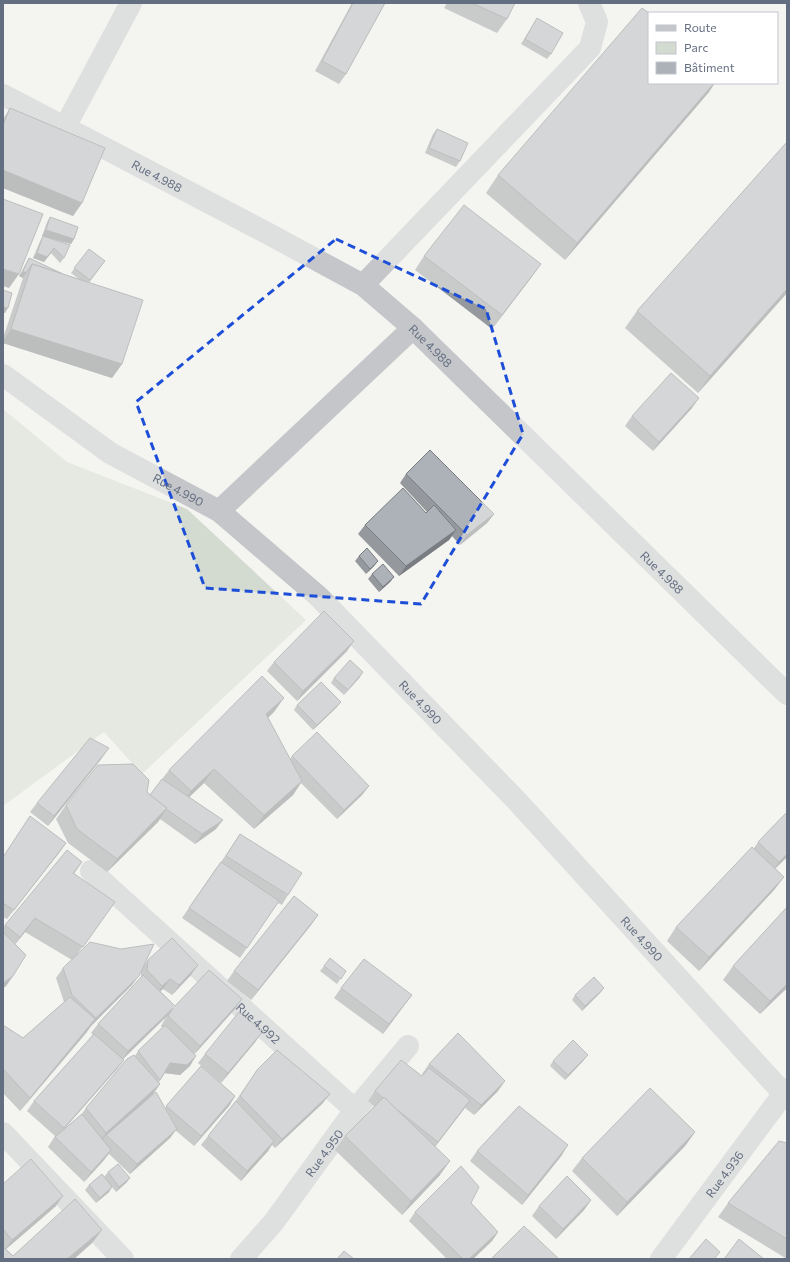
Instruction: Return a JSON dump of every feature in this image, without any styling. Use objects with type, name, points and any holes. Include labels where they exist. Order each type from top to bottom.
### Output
[{"type":"street","points":[[65,127],[131,3]]},
{"type":"street","points":[[363,286],[590,48],[597,22],[589,3]]},
{"type":"street","name":"Rue 4.988","points":[[3,95],[266,233],[363,286],[413,328],[787,694]]},
{"type":"street","points":[[218,511],[413,328]]},
{"type":"street","name":"Rue 4.990","points":[[3,375],[110,453],[218,511],[318,596],[517,801],[785,1091]]},
{"type":"street","name":"Rue 4.992","points":[[91,871],[355,1110]]},
{"type":"street","name":"Rue 4.950","points":[[241,1259],[273,1223],[355,1110],[408,1046]]},
{"type":"street","name":"Rue 4.936","points":[[661,1259],[785,1091]]},
{"type":"street","points":[[3,1133],[123,1259]]},
{"type":"highlighted area","points":[[336,239],[486,309],[523,434],[421,604],[205,588],[136,402]]},
{"type":"green space","points":[[3,409],[67,462],[187,509],[306,620],[142,774],[104,732],[3,806]]},
{"type":"building","points":[[353,3],[385,3],[346,74],[322,61]]},
{"type":"building","points":[[472,3],[515,3],[507,19]]},
{"type":"building","points":[[642,8],[648,12],[648,84],[713,84],[577,243],[498,175]]},
{"type":"building","points":[[537,18],[563,33],[551,54],[525,39]]},
{"type":"building","points":[[10,108],[105,148],[82,203],[3,170],[3,125]]},
{"type":"building","points":[[437,129],[468,143],[460,161],[429,148]]},
{"type":"building","points":[[786,143],[787,289],[710,376],[637,311]]},
{"type":"building","points":[[3,199],[43,214],[19,274],[3,269]]},
{"type":"building","points":[[464,205],[541,264],[502,315],[424,256]]},
{"type":"building","points":[[50,217],[78,227],[74,239],[46,230]]},
{"type":"building","points":[[43,236],[70,245],[64,258],[54,248],[47,257],[37,253]]},
{"type":"building","points":[[89,249],[105,261],[90,280],[74,268]]},
{"type":"building","points":[[29,258],[63,274],[32,264],[26,273],[23,271]]},
{"type":"building","points":[[32,264],[143,300],[122,364],[11,329]]},
{"type":"building","points":[[3,290],[12,293],[8,308],[3,307]]},
{"type":"building","points":[[671,373],[699,398],[659,442],[632,416]]},
{"type":"building","points":[[430,450],[494,514],[467,535],[406,474]]},
{"type":"building","points":[[403,488],[426,513],[434,505],[456,530],[406,566],[365,525]]},
{"type":"building","points":[[367,548],[378,561],[370,569],[359,556]]},
{"type":"building","points":[[383,564],[394,577],[383,587],[372,574]]},
{"type":"building","points":[[324,611],[354,641],[303,691],[274,662]]},
{"type":"building","points":[[350,660],[363,672],[348,690],[334,678]]},
{"type":"building","points":[[262,676],[284,698],[266,714],[302,781],[264,815],[214,769],[191,791],[169,770]]},
{"type":"building","points":[[321,682],[341,702],[317,725],[297,705]]},
{"type":"building","points":[[317,732],[369,786],[344,810],[292,756]]},
{"type":"building","points":[[90,738],[109,748],[54,816],[37,803]]},
{"type":"building","points":[[133,764],[149,780],[147,792],[167,808],[117,859],[77,829],[66,805],[98,765]]},
{"type":"building","points":[[162,779],[223,820],[202,834],[166,809],[167,808],[150,795]]},
{"type":"building","points":[[787,812],[787,854],[779,862],[758,842]]},
{"type":"building","points":[[30,816],[66,843],[14,910],[3,903],[3,857]]},
{"type":"building","points":[[240,834],[302,873],[288,895],[226,856]]},
{"type":"building","points":[[752,847],[784,877],[709,957],[676,927]]},
{"type":"building","points":[[67,850],[82,862],[73,873],[115,902],[83,947],[35,918],[20,937],[5,925]]},
{"type":"building","points":[[221,862],[279,901],[247,948],[189,908]]},
{"type":"building","points":[[294,896],[318,915],[258,990],[234,971]]},
{"type":"building","points":[[787,907],[787,984],[770,1001],[733,966]]},
{"type":"building","points":[[3,932],[26,955],[13,976],[3,983]]},
{"type":"building","points":[[172,938],[198,965],[179,985],[170,979],[162,986],[147,970],[148,960]]},
{"type":"building","points":[[90,942],[121,949],[154,944],[139,976],[96,1018],[72,995],[63,968]]},
{"type":"building","points":[[330,958],[346,971],[341,979],[324,966]]},
{"type":"building","points":[[364,959],[412,995],[389,1024],[341,988]]},
{"type":"building","points":[[209,970],[242,999],[200,1046],[168,1016],[173,1008],[128,1051],[98,1024],[143,975],[175,1006]]},
{"type":"building","points":[[594,977],[604,988],[585,1006],[575,995]]},
{"type":"building","points":[[70,997],[95,1019],[30,1098],[3,1069],[3,1025],[23,1038]]},
{"type":"building","points":[[239,1012],[263,1031],[228,1073],[205,1054]]},
{"type":"building","points":[[165,1025],[196,1056],[187,1065],[170,1063],[160,1080],[138,1051]]},
{"type":"building","points":[[458,1033],[505,1081],[481,1105],[429,1064]]},
{"type":"building","points":[[94,1034],[124,1060],[64,1128],[34,1101]]},
{"type":"building","points":[[573,1040],[588,1055],[568,1075],[553,1061]]},
{"type":"building","points":[[277,1050],[330,1094],[282,1139],[240,1096],[257,1070]]},
{"type":"building","points":[[134,1055],[160,1084],[106,1133],[86,1108],[127,1059]]},
{"type":"building","points":[[401,1060],[422,1076],[429,1068],[470,1100],[438,1142],[375,1091]]},
{"type":"building","points":[[201,1066],[235,1096],[201,1136],[166,1106]]},
{"type":"building","points":[[650,1088],[695,1132],[627,1202],[582,1158]]},
{"type":"building","points":[[156,1092],[177,1129],[137,1164],[106,1135]]},
{"type":"building","points":[[384,1097],[450,1161],[411,1201],[345,1136]]},
{"type":"building","points":[[236,1101],[274,1141],[247,1171],[208,1136]]},
{"type":"building","points":[[519,1106],[568,1145],[528,1195],[477,1151]]},
{"type":"building","points":[[82,1114],[111,1150],[91,1172],[55,1137]]},
{"type":"building","points":[[779,1141],[787,1143],[787,1239],[728,1203]]},
{"type":"building","points":[[31,1159],[63,1196],[12,1240],[3,1229],[3,1184]]},
{"type":"building","points":[[118,1164],[130,1178],[119,1187],[108,1172]]},
{"type":"building","points":[[461,1166],[479,1187],[471,1203],[498,1232],[469,1259],[463,1259],[415,1212]]},
{"type":"building","points":[[102,1174],[112,1187],[100,1198],[89,1185]]},
{"type":"building","points":[[567,1176],[591,1200],[563,1229],[539,1206]]},
{"type":"building","points":[[75,1199],[102,1230],[67,1259],[3,1259],[3,1247],[13,1256]]},
{"type":"building","points":[[524,1226],[559,1259],[491,1259]]},
{"type":"building","points":[[706,1239],[720,1252],[714,1259],[689,1259]]},
{"type":"building","points":[[739,1239],[764,1259],[724,1259]]},
{"type":"building","points":[[344,1251],[354,1259],[337,1259]]}]
